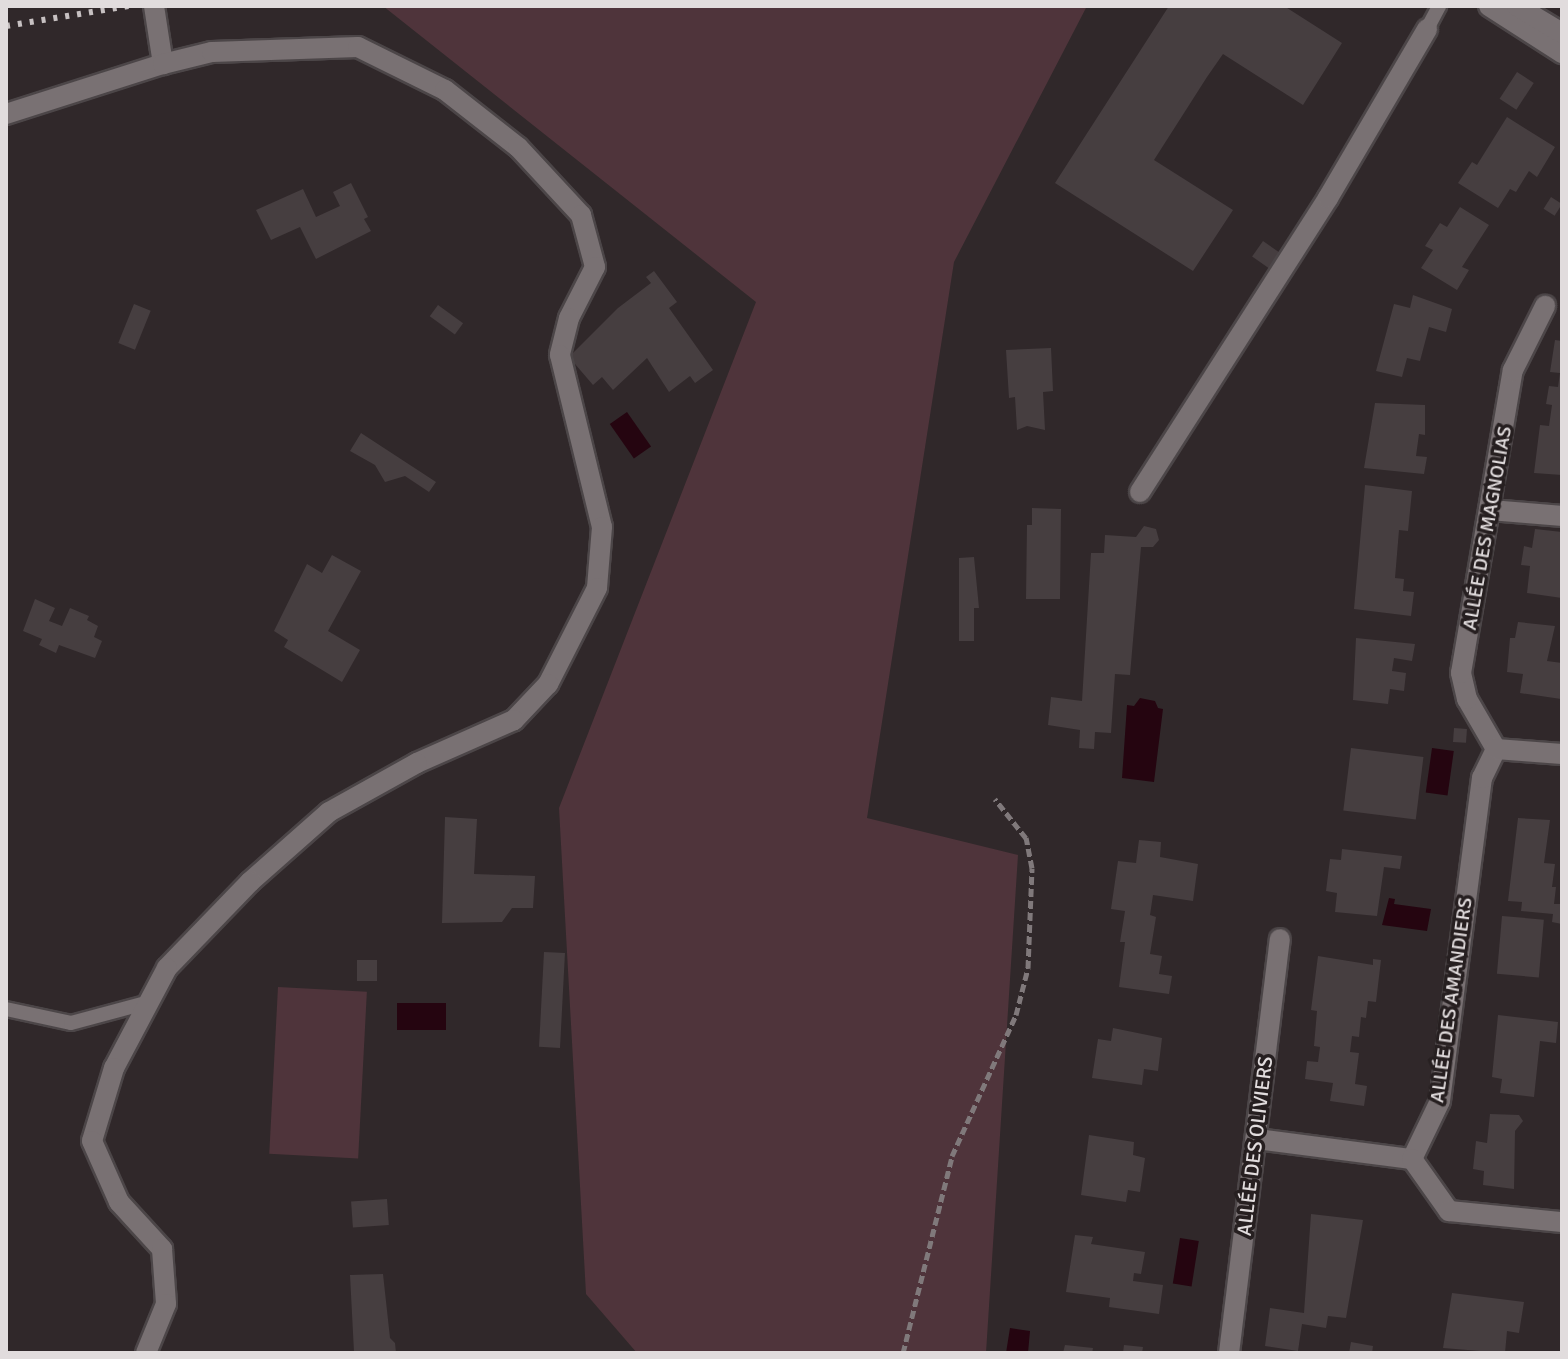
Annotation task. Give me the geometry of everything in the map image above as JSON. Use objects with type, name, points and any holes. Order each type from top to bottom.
[{"type":"street","points":[[154,6],[163,64]]},
{"type":"street","points":[[1489,6],[1562,53]]},
{"type":"street","points":[[1517,6],[1562,33]]},
{"type":"street","points":[[1140,492],[1328,198],[1427,29]]},
{"type":"street","points":[[6,114],[163,64],[212,52],[358,47],[445,90],[518,147],[581,215],[595,267],[569,318],[560,355],[602,527],[597,588],[548,684],[514,720],[417,763],[329,812],[250,882],[167,968],[114,1068],[92,1141],[119,1202],[162,1249],[166,1304],[146,1353]]},
{"type":"street","name":"ALLÉE DES MAGNOLIAS","points":[[1496,749],[1467,699],[1461,673],[1513,370],[1545,306]]},
{"type":"street","points":[[1491,510],[1562,516]]},
{"type":"street","points":[[1496,749],[1562,754]]},
{"type":"street","name":"ALLÉE DES AMANDIERS","points":[[1412,1159],[1440,1101],[1482,778],[1496,749]]},
{"type":"street","name":"ALLÉE DES OLIVIERS","points":[[1229,1353],[1280,939]]},
{"type":"street","points":[[1257,1139],[1412,1159],[1449,1211],[1562,1222]]},
{"type":"lane","points":[[1427,29],[1439,6]]},
{"type":"lane","points":[[6,1009],[71,1023],[149,1002]]},
{"type":"path","points":[[903,1353],[952,1156],[1016,1015],[1028,968],[1032,868],[1026,838],[995,799]]},
{"type":"shaded area","points":[[383,6],[1087,6],[954,262],[867,818],[1018,855],[986,1353],[637,1353],[586,1294],[559,808],[756,302]]},
{"type":"shaded area","points":[[627,412],[651,446],[634,458],[610,424]]},
{"type":"shaded area","points":[[1140,698],[1155,701],[1158,708],[1163,709],[1154,782],[1122,778],[1127,705],[1134,706]]},
{"type":"shaded area","points":[[1432,748],[1454,751],[1448,796],[1426,793]]},
{"type":"shaded area","points":[[1389,898],[1395,899],[1394,904],[1431,909],[1427,931],[1382,925]]},
{"type":"shaded area","points":[[278,987],[367,992],[358,1158],[269,1154]]},
{"type":"shaded area","points":[[397,1003],[446,1003],[446,1030],[397,1030]]},
{"type":"shaded area","points":[[1180,1238],[1199,1241],[1192,1286],[1173,1283]]},
{"type":"shaded area","points":[[1010,1328],[1030,1331],[1028,1353],[1006,1353]]},
{"type":"building","points":[[1169,6],[1284,6],[1342,43],[1303,105],[1223,54],[1207,77],[1154,160],[1233,210],[1193,271],[1055,183]]},
{"type":"building","points":[[1517,72],[1534,83],[1516,110],[1500,99]]},
{"type":"building","points":[[1507,117],[1555,147],[1537,177],[1529,171],[1516,192],[1510,189],[1498,208],[1458,183],[1472,162],[1477,165]]},
{"type":"building","points":[[351,183],[368,217],[364,219],[371,231],[316,259],[300,227],[271,240],[256,210],[303,189],[316,217],[340,206],[333,192]]},
{"type":"building","points":[[1551,197],[1562,204],[1555,216],[1544,209]]},
{"type":"building","points":[[1460,207],[1489,225],[1462,267],[1469,270],[1457,290],[1421,268],[1433,250],[1425,246],[1440,223],[1447,227]]},
{"type":"building","points":[[1263,241],[1280,253],[1269,269],[1252,257]]},
{"type":"building","points":[[654,271],[677,302],[669,308],[713,370],[695,383],[690,376],[669,392],[647,358],[613,390],[602,377],[593,385],[569,357],[618,308],[651,283],[646,277]]},
{"type":"building","points":[[1413,295],[1452,309],[1446,332],[1429,327],[1420,361],[1407,358],[1402,377],[1376,371],[1394,304],[1410,308]]},
{"type":"building","points":[[134,304],[151,311],[135,350],[118,343]]},
{"type":"building","points":[[438,305],[463,323],[455,335],[430,316]]},
{"type":"building","points":[[1555,340],[1562,341],[1562,475],[1534,473],[1540,425],[1549,426],[1552,405],[1546,404],[1549,386],[1558,387],[1560,373],[1550,372]]},
{"type":"building","points":[[1051,348],[1053,391],[1043,392],[1045,430],[1027,426],[1017,430],[1015,397],[1009,398],[1006,350]]},
{"type":"building","points":[[1375,403],[1425,405],[1425,435],[1419,434],[1416,456],[1427,457],[1424,474],[1364,468]]},
{"type":"building","points":[[361,433],[436,482],[429,492],[405,476],[385,482],[375,465],[350,451]]},
{"type":"building","points":[[1365,485],[1412,491],[1408,531],[1399,530],[1395,578],[1404,579],[1403,591],[1414,592],[1411,616],[1354,609]]},
{"type":"building","points":[[1032,508],[1061,509],[1060,599],[1026,599],[1027,525],[1032,525]]},
{"type":"building","points":[[1144,526],[1156,529],[1159,540],[1153,547],[1141,547],[1130,675],[1115,674],[1111,733],[1095,732],[1094,749],[1079,748],[1080,730],[1048,725],[1051,697],[1082,701],[1091,553],[1104,553],[1105,535],[1136,537]]},
{"type":"building","points":[[1535,529],[1562,532],[1562,598],[1527,593],[1530,566],[1521,565],[1524,546],[1532,548]]},
{"type":"building","points":[[332,555],[361,571],[328,631],[360,650],[342,682],[284,647],[288,640],[274,631],[307,564],[322,573]]},
{"type":"building","points":[[974,557],[979,608],[974,608],[974,641],[959,641],[959,558]]},
{"type":"building","points":[[35,599],[55,608],[49,621],[62,626],[70,608],[89,616],[87,620],[98,626],[94,637],[102,641],[95,658],[59,645],[56,653],[39,645],[42,639],[23,631]]},
{"type":"building","points":[[1518,622],[1555,626],[1547,661],[1562,663],[1561,699],[1520,693],[1523,674],[1507,672],[1510,638],[1515,638]]},
{"type":"building","points":[[1356,638],[1415,644],[1412,661],[1394,658],[1392,671],[1406,673],[1404,691],[1390,689],[1388,704],[1353,700]]},
{"type":"building","points":[[1454,728],[1467,729],[1466,743],[1453,742]]},
{"type":"building","points":[[1351,748],[1423,757],[1416,819],[1343,811]]},
{"type":"building","points":[[445,817],[477,819],[474,874],[535,876],[533,908],[512,908],[502,922],[442,923]]},
{"type":"building","points":[[1518,818],[1550,820],[1544,863],[1555,864],[1552,887],[1556,887],[1554,904],[1562,904],[1562,924],[1552,922],[1553,914],[1521,911],[1522,902],[1508,901]]},
{"type":"building","points":[[1139,840],[1161,842],[1160,857],[1198,864],[1193,901],[1153,895],[1150,915],[1156,917],[1150,954],[1162,956],[1159,974],[1172,976],[1169,994],[1119,987],[1125,942],[1120,942],[1125,911],[1111,909],[1118,861],[1136,863]]},
{"type":"building","points":[[1342,849],[1402,856],[1400,869],[1384,867],[1377,916],[1335,912],[1337,893],[1326,891],[1330,859],[1341,860]]},
{"type":"building","points":[[1502,916],[1544,920],[1539,977],[1497,974]]},
{"type":"building","points":[[544,952],[565,953],[560,1048],[539,1047]]},
{"type":"building","points":[[1318,956],[1373,965],[1373,959],[1381,960],[1376,1002],[1368,1001],[1366,1018],[1361,1017],[1359,1037],[1352,1036],[1350,1052],[1359,1053],[1355,1084],[1367,1086],[1364,1106],[1330,1101],[1333,1083],[1305,1079],[1307,1061],[1318,1062],[1320,1047],[1314,1046],[1317,1011],[1311,1010]]},
{"type":"building","points":[[357,960],[377,960],[377,981],[357,981]]},
{"type":"building","points":[[1498,1015],[1558,1022],[1556,1043],[1540,1041],[1534,1097],[1500,1093],[1502,1079],[1492,1077]]},
{"type":"building","points":[[1113,1028],[1162,1038],[1158,1071],[1144,1069],[1142,1085],[1092,1078],[1098,1039],[1111,1041]]},
{"type":"building","points":[[1490,1114],[1519,1115],[1523,1121],[1515,1131],[1514,1189],[1483,1185],[1484,1171],[1473,1169],[1476,1141],[1487,1143]]},
{"type":"building","points":[[1089,1135],[1134,1142],[1133,1155],[1145,1158],[1140,1192],[1128,1190],[1126,1202],[1081,1195]]},
{"type":"building","points":[[387,1199],[389,1225],[353,1227],[351,1202]]},
{"type":"building","points":[[1311,1214],[1363,1220],[1346,1318],[1328,1316],[1326,1328],[1302,1324],[1298,1351],[1265,1346],[1270,1308],[1304,1313]]},
{"type":"building","points":[[1075,1235],[1093,1237],[1091,1244],[1145,1252],[1141,1274],[1134,1273],[1133,1281],[1163,1285],[1159,1314],[1109,1307],[1110,1298],[1066,1292]]},
{"type":"building","points":[[383,1274],[390,1338],[395,1343],[396,1353],[354,1352],[350,1275]]},
{"type":"building","points":[[1452,1293],[1524,1302],[1519,1333],[1507,1331],[1505,1353],[1443,1348]]},
{"type":"building","points":[[1351,1342],[1373,1346],[1372,1353],[1349,1353]]},
{"type":"building","points":[[1065,1345],[1093,1348],[1092,1353],[1063,1353]]},
{"type":"building","points":[[1124,1345],[1143,1347],[1142,1353],[1123,1353]]},
{"type":"railway","points":[[6,26],[128,6]]}]
